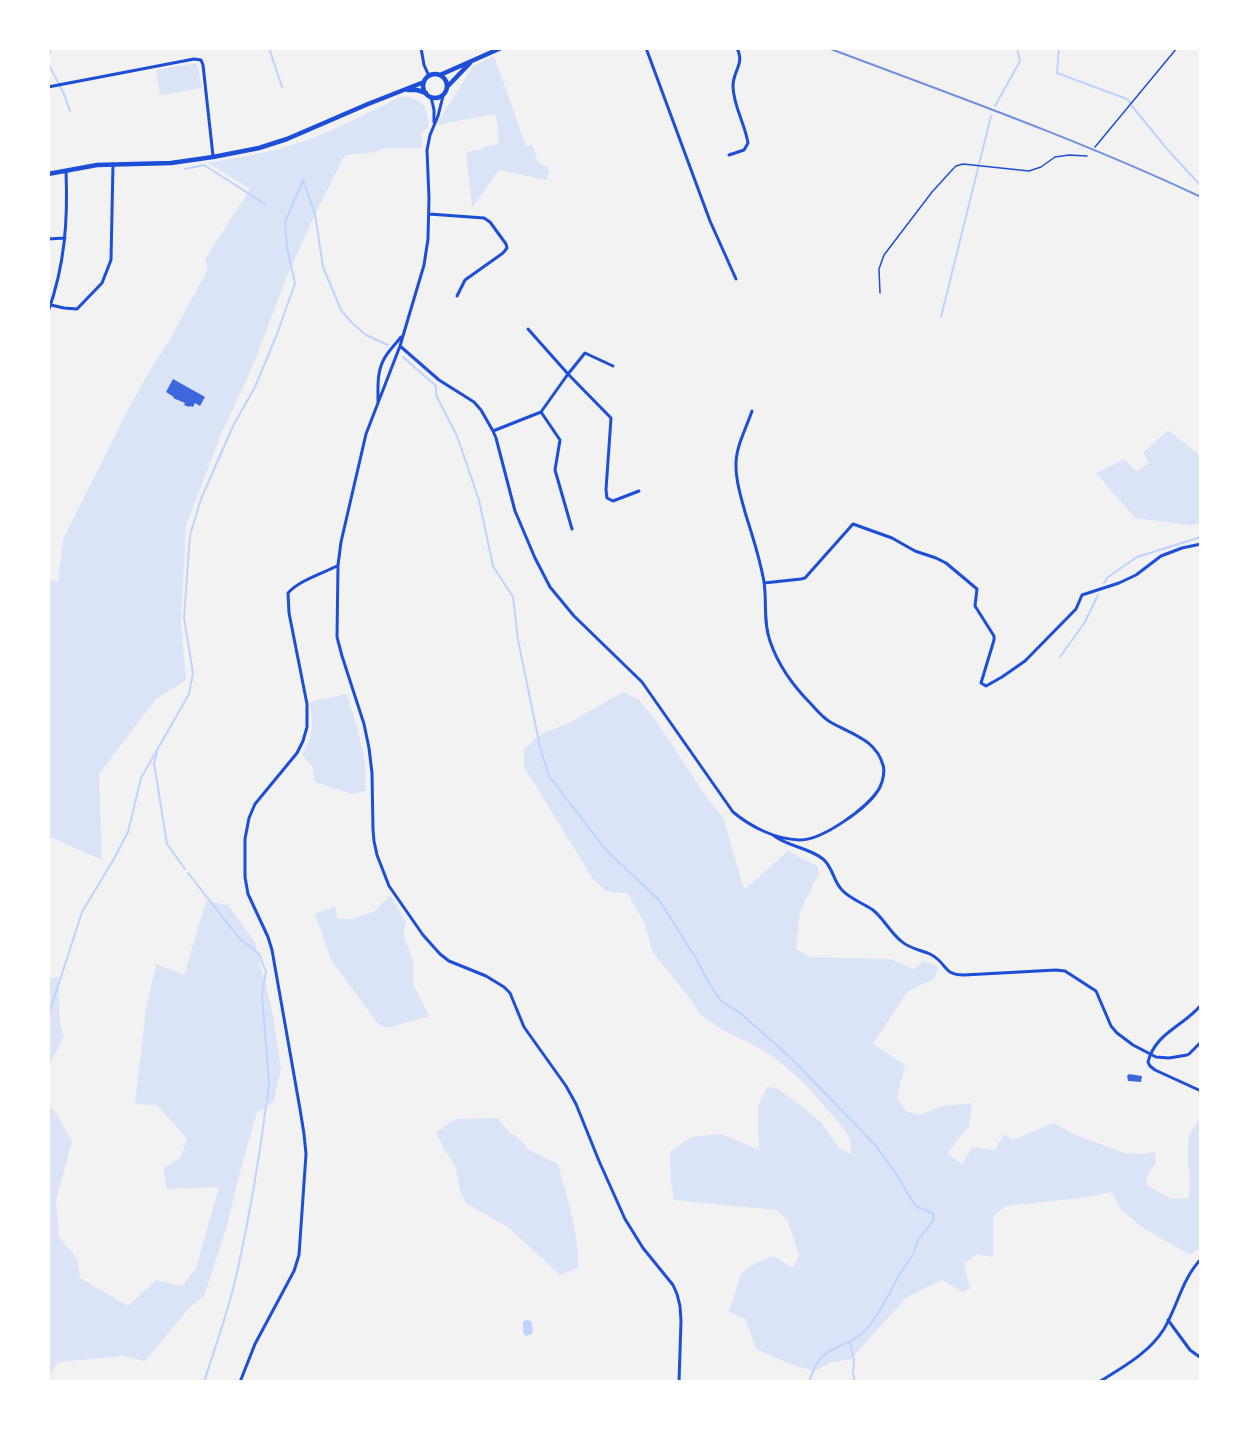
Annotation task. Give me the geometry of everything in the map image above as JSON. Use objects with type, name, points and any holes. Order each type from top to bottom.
[{"type":"main road","points":[[48,174],[87,166],[171,164],[278,143],[424,82],[429,76],[452,71],[501,48]]},
{"type":"main road","points":[[405,90],[417,90],[437,98],[443,96],[447,87],[473,60]]},
{"type":"main road","points":[[440,75],[446,81],[447,87]]},
{"type":"main road","points":[[424,82],[428,95]]},
{"type":"street","points":[[421,48],[429,76]]},
{"type":"street","points":[[645,48],[711,221],[736,279]]},
{"type":"street","points":[[729,155],[744,150],[748,143],[733,85],[740,63],[737,48]]},
{"type":"street","points":[[49,87],[194,59],[201,60],[213,157]]},
{"type":"street","points":[[428,95],[434,110],[434,123]]},
{"type":"street","points":[[443,96],[430,135],[428,150],[429,239],[425,258],[400,346],[366,434],[341,542],[338,565],[338,637],[362,715],[369,748],[373,829],[377,855],[389,886],[430,944],[449,961],[495,981],[510,993],[524,1027],[566,1086],[576,1104],[625,1219],[643,1248],[673,1285],[677,1294],[681,1321],[679,1382]]},
{"type":"street","points":[[51,305],[77,309],[102,283],[111,260],[113,165]]},
{"type":"street","points":[[48,312],[54,295],[65,238],[66,171]]},
{"type":"street","points":[[429,214],[484,218],[490,222],[507,244],[503,253],[463,282],[457,296]]},
{"type":"street","points":[[48,239],[65,238]]},
{"type":"street","points":[[48,295],[54,295]]},
{"type":"street","points":[[528,330],[611,418],[606,490],[608,498],[614,501],[639,491]]},
{"type":"street","points":[[378,403],[382,364],[403,334]]},
{"type":"street","points":[[400,346],[440,380],[474,402],[481,410],[493,431],[515,511],[550,587],[574,616],[642,682],[733,812],[754,826],[772,834],[800,840],[818,836],[851,816],[877,792],[883,781],[884,767],[880,757],[866,740],[824,718],[812,706],[789,678],[769,639],[764,583],[738,487],[736,468],[737,454],[752,411]]},
{"type":"street","points":[[493,431],[541,412],[585,353],[613,366]]},
{"type":"street","points":[[541,412],[560,441],[555,470],[572,529]]},
{"type":"street","points":[[764,583],[805,578],[853,524],[892,538],[915,551],[936,558],[946,563],[977,589],[975,606],[994,636],[981,683],[986,686],[1025,661],[1076,609],[1082,595],[1136,575],[1161,556],[1201,544]]},
{"type":"street","points":[[240,1382],[255,1344],[298,1261],[306,1154],[272,950],[249,898],[245,880],[245,833],[255,804],[297,753],[305,734],[307,704],[289,613],[288,593],[291,589],[338,565]]},
{"type":"street","points":[[772,834],[781,841],[815,854],[824,860],[830,866],[843,892],[876,913],[907,946],[923,951],[941,961],[954,975],[1065,971],[1096,991],[1111,1026],[1117,1033],[1150,1054],[1169,1058],[1188,1054],[1201,1042]]},
{"type":"street","points":[[1201,1005],[1191,1016],[1158,1041],[1148,1062],[1150,1066],[1201,1091]]},
{"type":"street","points":[[1099,1382],[1148,1349],[1162,1332],[1187,1276],[1201,1259]]},
{"type":"street","points":[[1168,1320],[1190,1350],[1201,1358]]},
{"type":"path","points":[[1095,147],[1177,48]]},
{"type":"path","points":[[880,293],[880,262],[884,255],[932,192],[956,166],[982,165],[1029,171],[1041,167],[1055,157],[1088,156]]},
{"type":"shaded area","points":[[494,56],[526,146],[533,146],[538,163],[548,167],[549,173],[546,180],[499,170],[472,208],[466,152],[499,144],[495,114],[436,125],[473,66]]},
{"type":"shaded area","points":[[197,63],[202,88],[160,95],[156,70]]},
{"type":"shaded area","points":[[403,96],[415,99],[426,109],[428,128],[421,133],[422,148],[387,148],[370,153],[345,155],[309,227],[283,286],[255,361],[222,432],[186,525],[181,621],[186,680],[156,699],[99,774],[102,860],[48,836],[48,579],[58,582],[63,539],[131,404],[208,269],[205,259],[250,189],[208,163],[266,152],[300,142],[330,131]]},
{"type":"shaded area","points":[[1168,430],[1201,456],[1201,523],[1191,525],[1135,518],[1096,473],[1124,459],[1137,472],[1149,462],[1143,453]]},
{"type":"shaded area","points":[[623,692],[638,699],[655,719],[709,801],[723,817],[744,890],[788,851],[817,866],[819,873],[800,911],[796,949],[809,957],[890,959],[914,969],[923,961],[939,967],[934,979],[908,991],[873,1044],[905,1065],[897,1098],[907,1112],[920,1115],[943,1106],[972,1103],[969,1127],[948,1153],[962,1164],[972,1147],[995,1150],[1004,1134],[1013,1140],[1053,1123],[1074,1134],[1124,1153],[1155,1152],[1156,1162],[1147,1177],[1146,1185],[1172,1199],[1188,1198],[1190,1183],[1188,1142],[1191,1132],[1201,1117],[1201,1247],[1190,1255],[1142,1227],[1122,1210],[1111,1192],[1081,1198],[1005,1206],[993,1217],[993,1257],[976,1254],[964,1264],[970,1288],[963,1292],[942,1280],[906,1298],[851,1359],[830,1363],[814,1371],[792,1365],[756,1349],[745,1319],[729,1312],[741,1274],[755,1263],[773,1256],[793,1268],[799,1255],[788,1221],[776,1210],[674,1200],[670,1152],[691,1137],[722,1134],[759,1150],[758,1106],[767,1087],[777,1088],[796,1102],[821,1122],[839,1148],[851,1154],[850,1138],[807,1086],[775,1058],[724,1031],[701,1015],[653,953],[644,922],[627,893],[606,891],[593,879],[524,767],[524,749],[541,734],[569,723]]},
{"type":"shaded area","points":[[347,694],[365,761],[366,791],[352,794],[315,782],[312,766],[302,755],[311,736],[312,716],[309,702]]},
{"type":"shaded area","points":[[390,895],[406,922],[403,934],[413,961],[413,983],[429,1016],[387,1028],[378,1024],[332,961],[315,914],[335,906],[337,919],[352,919],[375,911]]},
{"type":"shaded area","points":[[206,901],[228,905],[255,942],[272,1011],[281,1069],[273,1103],[257,1112],[226,1229],[204,1296],[189,1308],[145,1361],[123,1356],[58,1362],[48,1378],[48,1287],[50,1284],[48,1279],[48,1105],[72,1141],[56,1201],[59,1237],[78,1260],[80,1278],[128,1306],[156,1280],[182,1286],[196,1268],[219,1187],[167,1189],[163,1169],[181,1157],[187,1139],[157,1105],[135,1104],[146,1009],[156,964],[184,975]]},
{"type":"shaded area","points":[[58,977],[60,1024],[64,1036],[48,1068],[48,979]]},
{"type":"shaded area","points":[[497,1118],[528,1149],[558,1164],[574,1229],[578,1268],[560,1275],[508,1227],[467,1204],[460,1191],[456,1168],[436,1132],[456,1119]]},
{"type":"water","points":[[531,1321],[533,1330],[532,1334],[526,1336],[523,1333],[523,1322]]},
{"type":"building","points":[[173,379],[205,397],[200,406],[195,403],[193,407],[184,405],[185,403],[166,392]]},
{"type":"building","points":[[1129,1074],[1142,1076],[1141,1082],[1128,1081]]},
{"type":"waterway","points":[[48,60],[51,48]]},
{"type":"waterway","points":[[269,48],[282,87]]},
{"type":"waterway","points":[[995,106],[1020,61],[1017,48]]},
{"type":"waterway","points":[[1059,48],[1057,73],[1127,99],[1130,103]]},
{"type":"waterway","points":[[48,63],[70,111]]},
{"type":"waterway","points":[[1132,106],[1201,186]]},
{"type":"waterway","points":[[941,317],[991,116]]},
{"type":"waterway","points":[[185,169],[204,165],[265,204]]},
{"type":"waterway","points":[[303,180],[315,214],[323,267],[341,310],[366,335],[388,345]]},
{"type":"waterway","points":[[48,1017],[82,912],[128,832],[141,778],[189,694],[193,673],[184,618],[190,535],[201,499],[233,426],[255,387],[295,283],[287,248],[285,222],[303,180]]},
{"type":"waterway","points":[[403,357],[436,386],[436,395],[457,436],[479,500],[493,566],[513,597],[518,640],[540,747],[549,776],[606,850],[659,900],[721,1001],[740,1013],[791,1058],[876,1146],[916,1206],[934,1214],[933,1221],[918,1240],[913,1255],[879,1312],[866,1330],[850,1342],[855,1382]]},
{"type":"waterway","points":[[1104,583],[1108,577],[1137,557],[1201,537]]},
{"type":"waterway","points":[[1060,657],[1085,622],[1098,595]]},
{"type":"waterway","points":[[157,753],[154,763],[167,844],[185,869]]},
{"type":"waterway","points":[[188,873],[239,938],[259,954],[266,972],[262,994],[269,1083],[267,1102]]},
{"type":"waterway","points":[[204,1382],[235,1283],[254,1187],[266,1106]]},
{"type":"waterway","points":[[809,1382],[819,1360],[833,1349],[849,1342]]},
{"type":"railway","points":[[828,48],[1063,137],[1201,197]]}]
